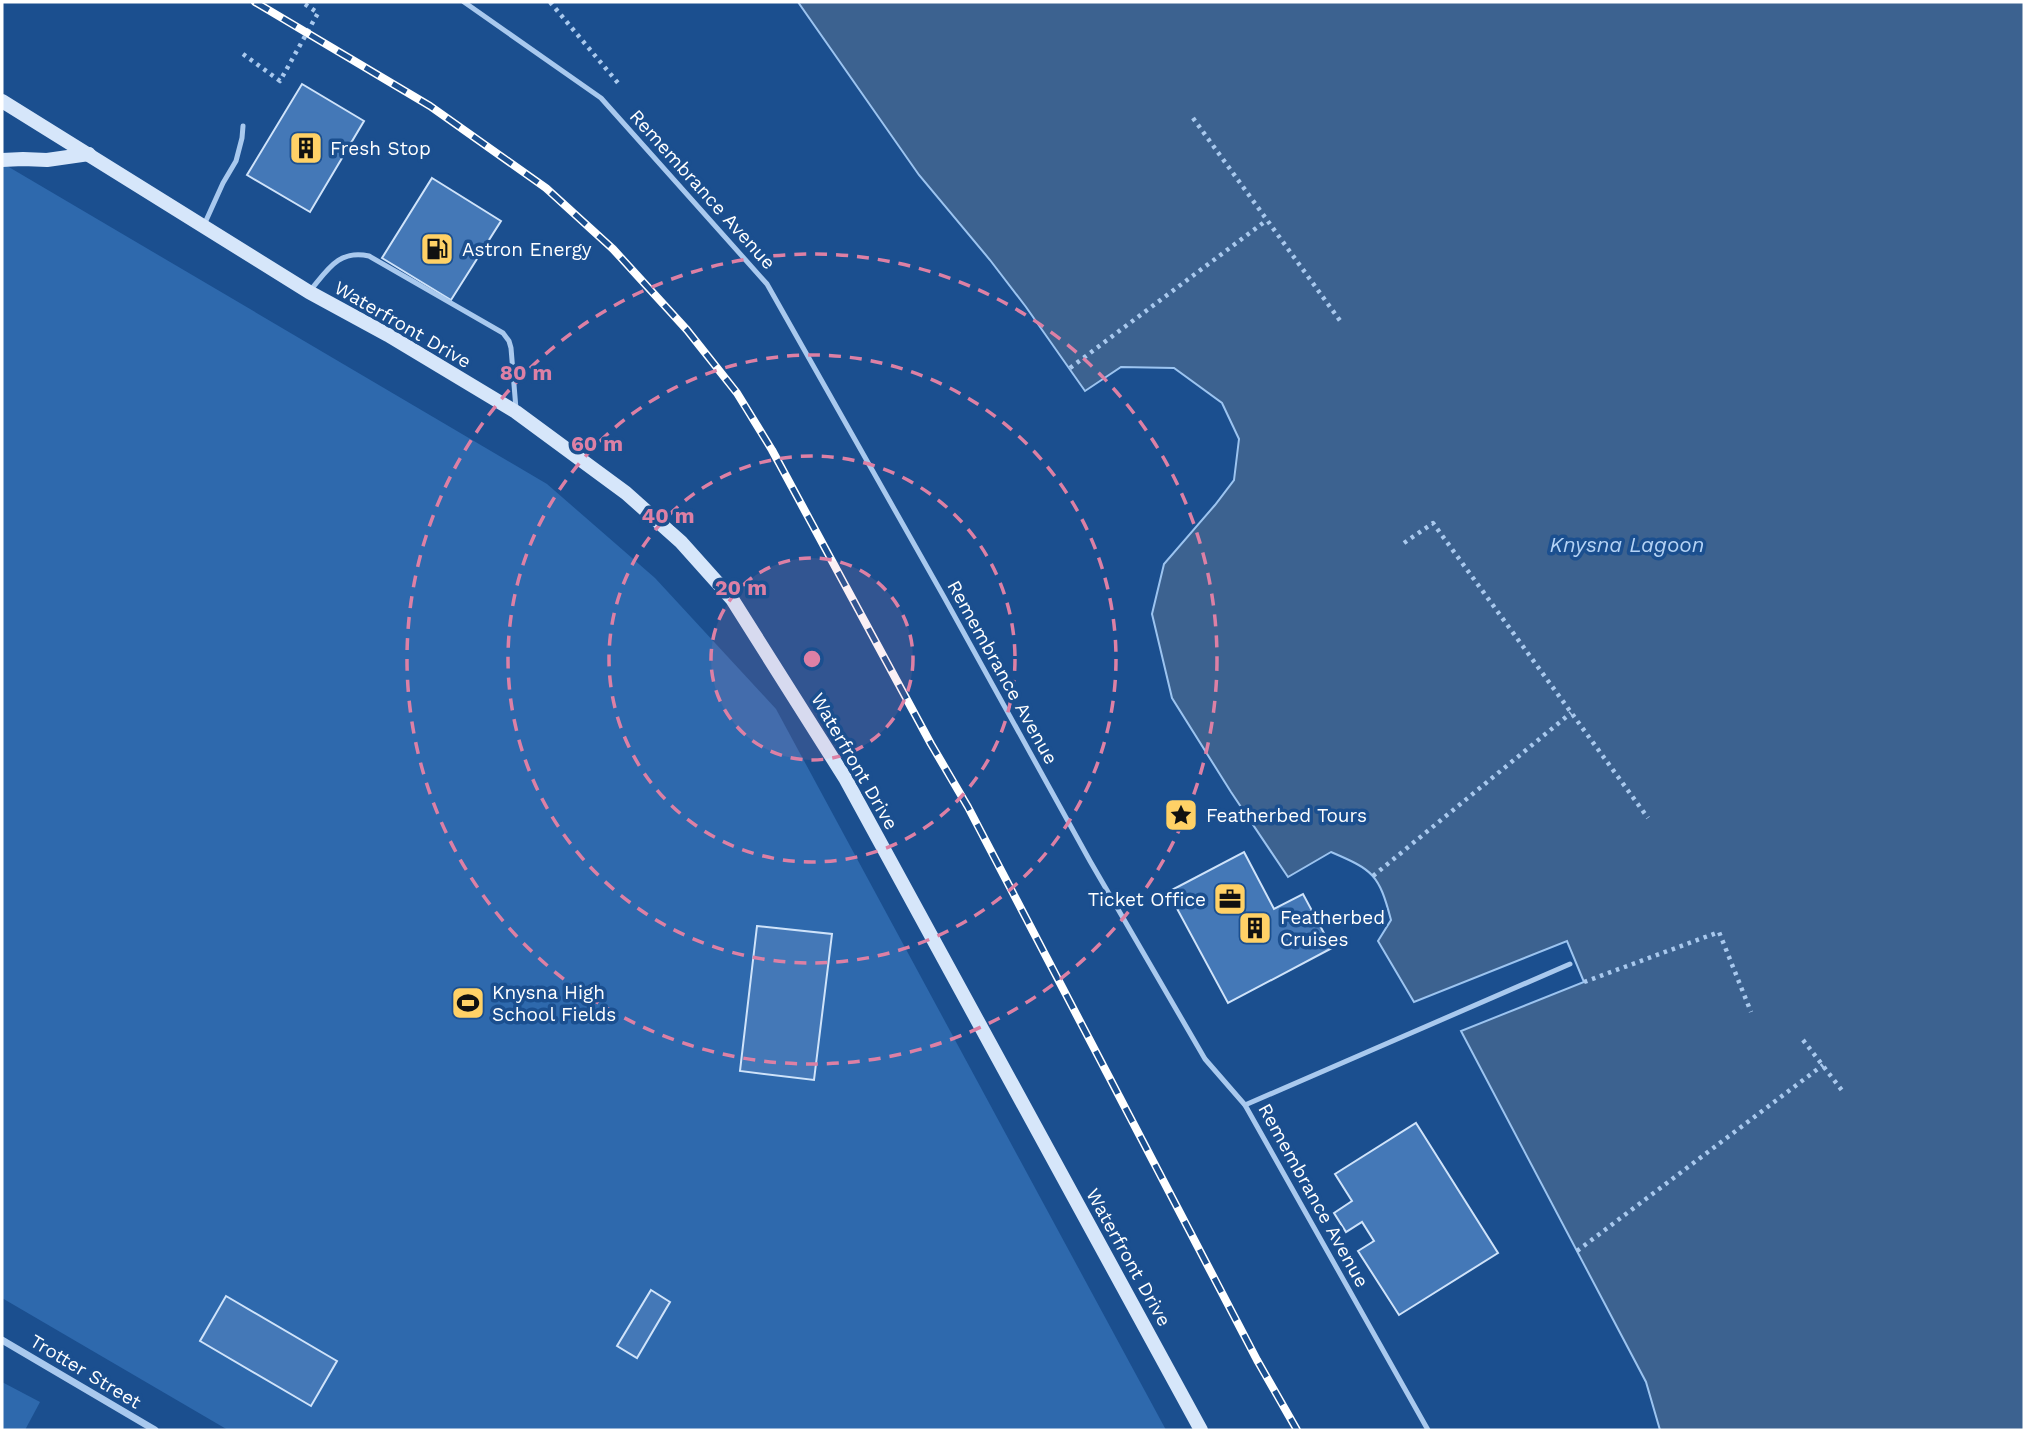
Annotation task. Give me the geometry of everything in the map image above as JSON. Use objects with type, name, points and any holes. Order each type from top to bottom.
[{"type":"street","name":"Waterfront Drive","points":[[2,102],[309,292],[388,335],[516,412],[626,493],[681,542],[732,599],[845,778],[1201,1430]]},
{"type":"street","points":[[2,160],[47,160],[89,154]]},
{"type":"street","name":"Trotter Street","points":[[2,1339],[155,1430]]},
{"type":"lane","name":"Remembrance Avenue","points":[[464,2],[601,98],[766,284],[1090,861],[1205,1059],[1245,1105],[1428,1430]]},
{"type":"lane","points":[[203,228],[236,161],[243,126]]},
{"type":"lane","points":[[309,292],[338,259],[359,253],[369,256],[503,333],[509,341],[516,412]]},
{"type":"lane","points":[[1245,1105],[1570,964]]},
{"type":"path","points":[[243,54],[280,81],[318,13],[302,2]]},
{"type":"path","points":[[550,2],[618,83]]},
{"type":"path","points":[[1193,118],[1341,322]]},
{"type":"path","points":[[1070,368],[1267,220]]},
{"type":"path","points":[[1404,543],[1433,523],[1648,818]]},
{"type":"path","points":[[1373,876],[1571,713]]},
{"type":"path","points":[[1584,982],[1718,932],[1751,1012]]},
{"type":"path","points":[[1803,1040],[1844,1093]]},
{"type":"path","points":[[1577,1251],[1823,1065]]},
{"type":"shaded area","name":"Knysna High School Fields","points":[[2,163],[547,484],[655,578],[776,709],[1166,1430],[228,1430],[2,1298]]},
{"type":"shaded area","points":[[2,1382],[40,1402],[25,1430],[2,1430]]},
{"type":"water","name":"Knysna Lagoon","points":[[798,2],[2024,2],[2024,1430],[1660,1430],[1646,1382],[1461,1031],[1584,982],[1567,941],[1414,1002],[1378,941],[1391,920],[1378,883],[1365,869],[1331,852],[1288,877],[1172,698],[1152,614],[1164,564],[1234,480],[1239,439],[1222,403],[1174,368],[1121,367],[1085,391],[990,260],[919,175]]},
{"type":"building","name":"Fresh Stop","points":[[302,84],[364,121],[310,212],[247,175]]},
{"type":"building","points":[[432,178],[501,221],[451,300],[382,258]]},
{"type":"building","name":"Featherbed Cruises","points":[[1244,852],[1274,909],[1303,894],[1332,948],[1228,1003],[1168,892]]},
{"type":"building","points":[[757,926],[832,934],[814,1080],[740,1071]]},
{"type":"building","points":[[1416,1123],[1498,1253],[1399,1315],[1358,1251],[1374,1241],[1362,1222],[1346,1232],[1334,1213],[1352,1201],[1335,1174]]},
{"type":"building","points":[[651,1290],[670,1302],[637,1358],[617,1346]]},
{"type":"building","points":[[226,1296],[337,1361],[311,1406],[200,1341]]},
{"type":"railway","points":[[255,2],[430,106],[546,188],[613,249],[687,330],[737,393],[772,450],[931,744],[968,807],[1257,1360],[1297,1430]]},
{"type":"place","name":"Fresh Stop","points":[[306,148]]},
{"type":"place","name":"Astron Energy","points":[[437,249]]},
{"type":"place","name":"Featherbed Tours","points":[[1181,815]]},
{"type":"place","name":"Ticket Office","points":[[1230,899]]},
{"type":"place","name":"Featherbed Cruises","points":[[1255,928]]},
{"type":"place","name":"Knysna High School Fields","points":[[468,1003]]}]
